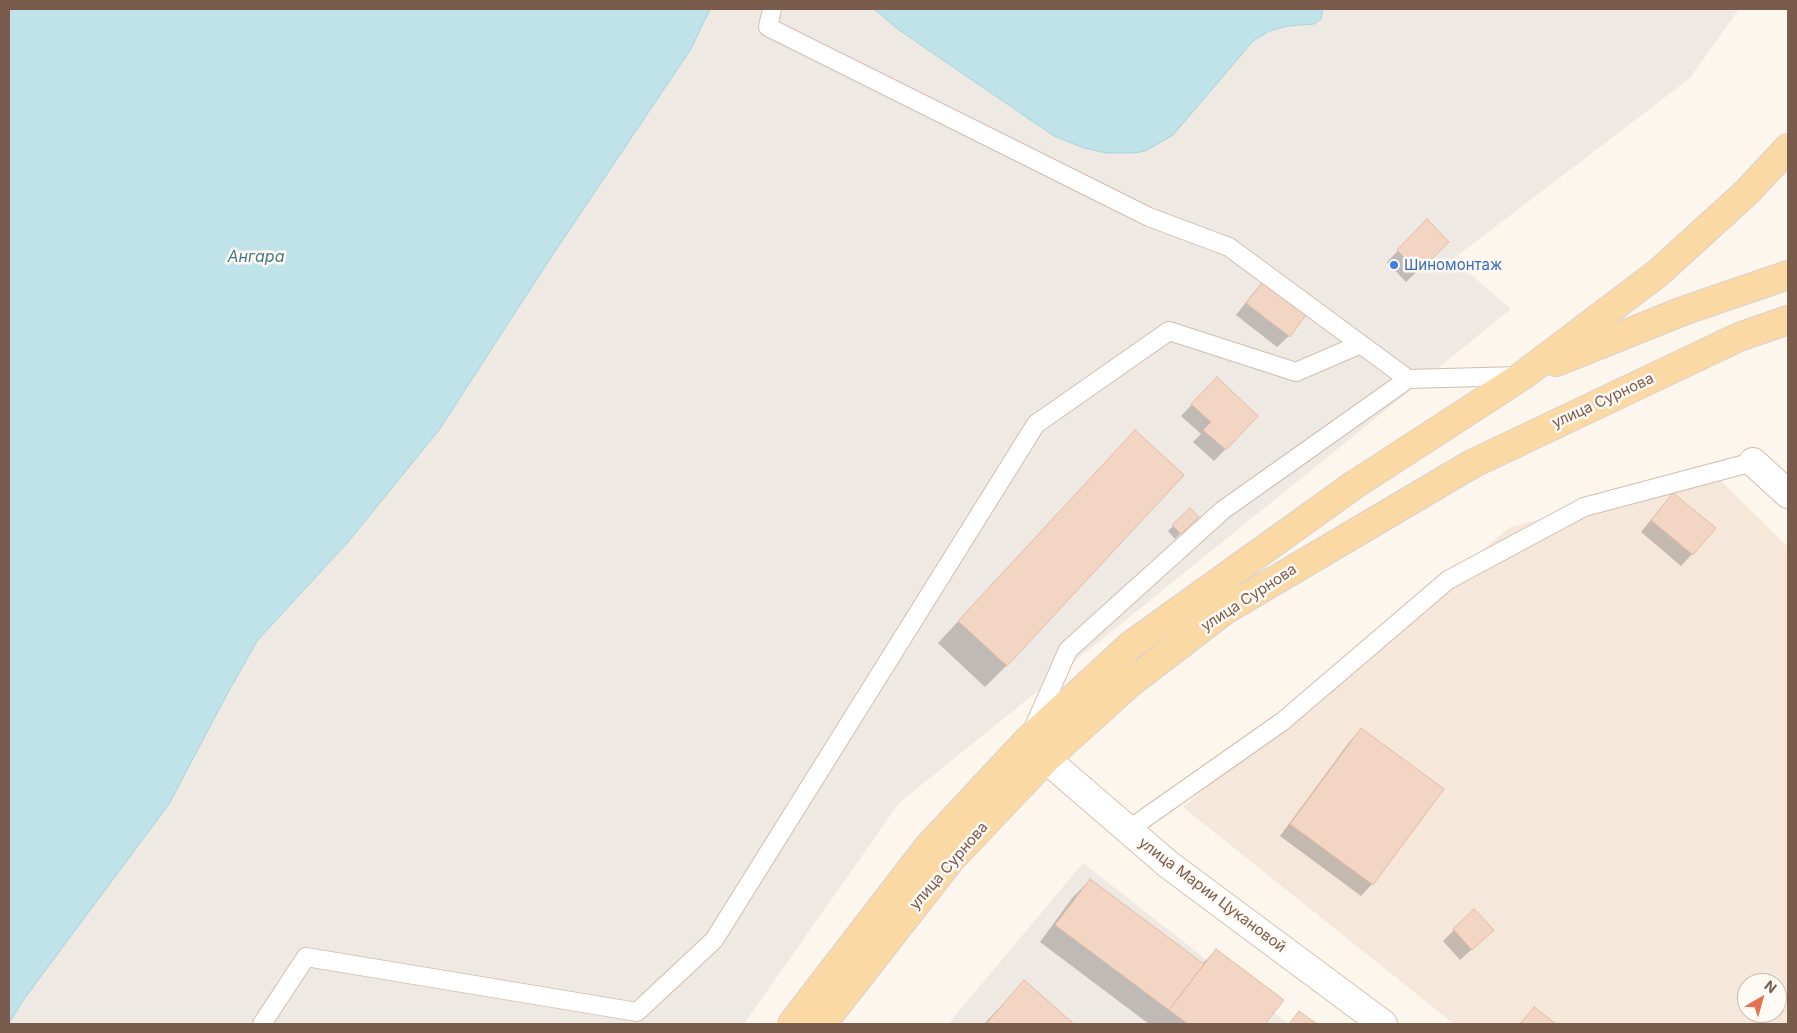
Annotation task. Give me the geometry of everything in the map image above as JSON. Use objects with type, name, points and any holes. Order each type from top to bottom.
[{"type":"main road","points":[[1522,376],[1658,272],[1747,192],[1788,148]]},
{"type":"main road","points":[[1522,376],[1683,311],[1788,274]]},
{"type":"main road","name":"улица Сурнова","points":[[822,1024],[951,859],[1046,759],[1130,683],[1225,610],[1464,468],[1739,336],[1788,320]]},
{"type":"main road","name":"улица Сурнова","points":[[792,1024],[929,846],[1028,740],[1131,645],[1354,485],[1522,376]]},
{"type":"street","points":[[1753,462],[1788,494]]},
{"type":"street","name":"улица Марии Цукановой","points":[[1046,759],[1170,865],[1383,1024]]},
{"type":"lane","points":[[772,9],[768,27],[1149,217],[1229,247],[1408,379]]},
{"type":"lane","points":[[262,1024],[306,957],[638,1012],[714,940],[1036,424],[1169,331],[1296,372],[1361,344]]},
{"type":"lane","points":[[1028,740],[1068,650],[1223,510],[1408,379],[1522,376]]},
{"type":"lane","points":[[1128,830],[1284,721],[1448,580],[1584,508],[1753,462]]},
{"type":"shaded area","points":[[710,9],[874,9],[899,30],[1054,136],[1106,153],[1134,153],[1145,151],[1253,41],[1269,31],[1288,26],[1310,25],[1321,19],[1323,9],[1739,9],[1689,79],[1453,259],[1511,309],[899,803],[744,1024],[9,1024],[226,696],[257,641],[348,542],[439,430],[553,254],[691,49]]},
{"type":"shaded area","points":[[1714,474],[1788,547],[1788,1024],[1454,1024],[1183,807],[1510,527]]},
{"type":"shaded area","points":[[1083,863],[1289,1024],[948,1024]]},
{"type":"water","name":"Ангара","points":[[9,9],[710,9],[691,49],[553,254],[439,430],[348,542],[257,641],[169,804],[24,999],[9,1023]]},
{"type":"water","points":[[874,9],[1323,9],[1321,19],[1314,24],[1288,26],[1269,31],[1253,41],[1173,135],[1145,151],[1106,153],[1084,148],[1054,136],[899,30]]},
{"type":"building","points":[[1427,219],[1449,242],[1419,272],[1397,250]]},
{"type":"building","points":[[1265,279],[1308,312],[1290,337],[1246,303]]},
{"type":"building","points":[[1217,377],[1258,416],[1226,450],[1203,430],[1211,422],[1191,404]]},
{"type":"building","points":[[1135,430],[1184,475],[1007,666],[958,621]]},
{"type":"building","points":[[1673,493],[1716,528],[1693,555],[1651,520]]},
{"type":"building","points":[[1190,508],[1199,517],[1181,534],[1172,525]]},
{"type":"building","points":[[1361,728],[1444,789],[1373,885],[1290,824]]},
{"type":"building","points":[[1090,879],[1204,964],[1169,1010],[1055,925]]},
{"type":"building","points":[[1474,909],[1494,930],[1472,950],[1453,929]]},
{"type":"building","points":[[1216,949],[1284,1000],[1265,1024],[1188,1024],[1169,1010]]},
{"type":"building","points":[[1024,980],[1074,1024],[986,1024]]},
{"type":"building","points":[[1534,1007],[1556,1024],[1520,1024]]},
{"type":"building","points":[[1299,1011],[1317,1024],[1289,1024]]},
{"type":"place","name":"Шиномонтаж","points":[[1394,265]]}]
